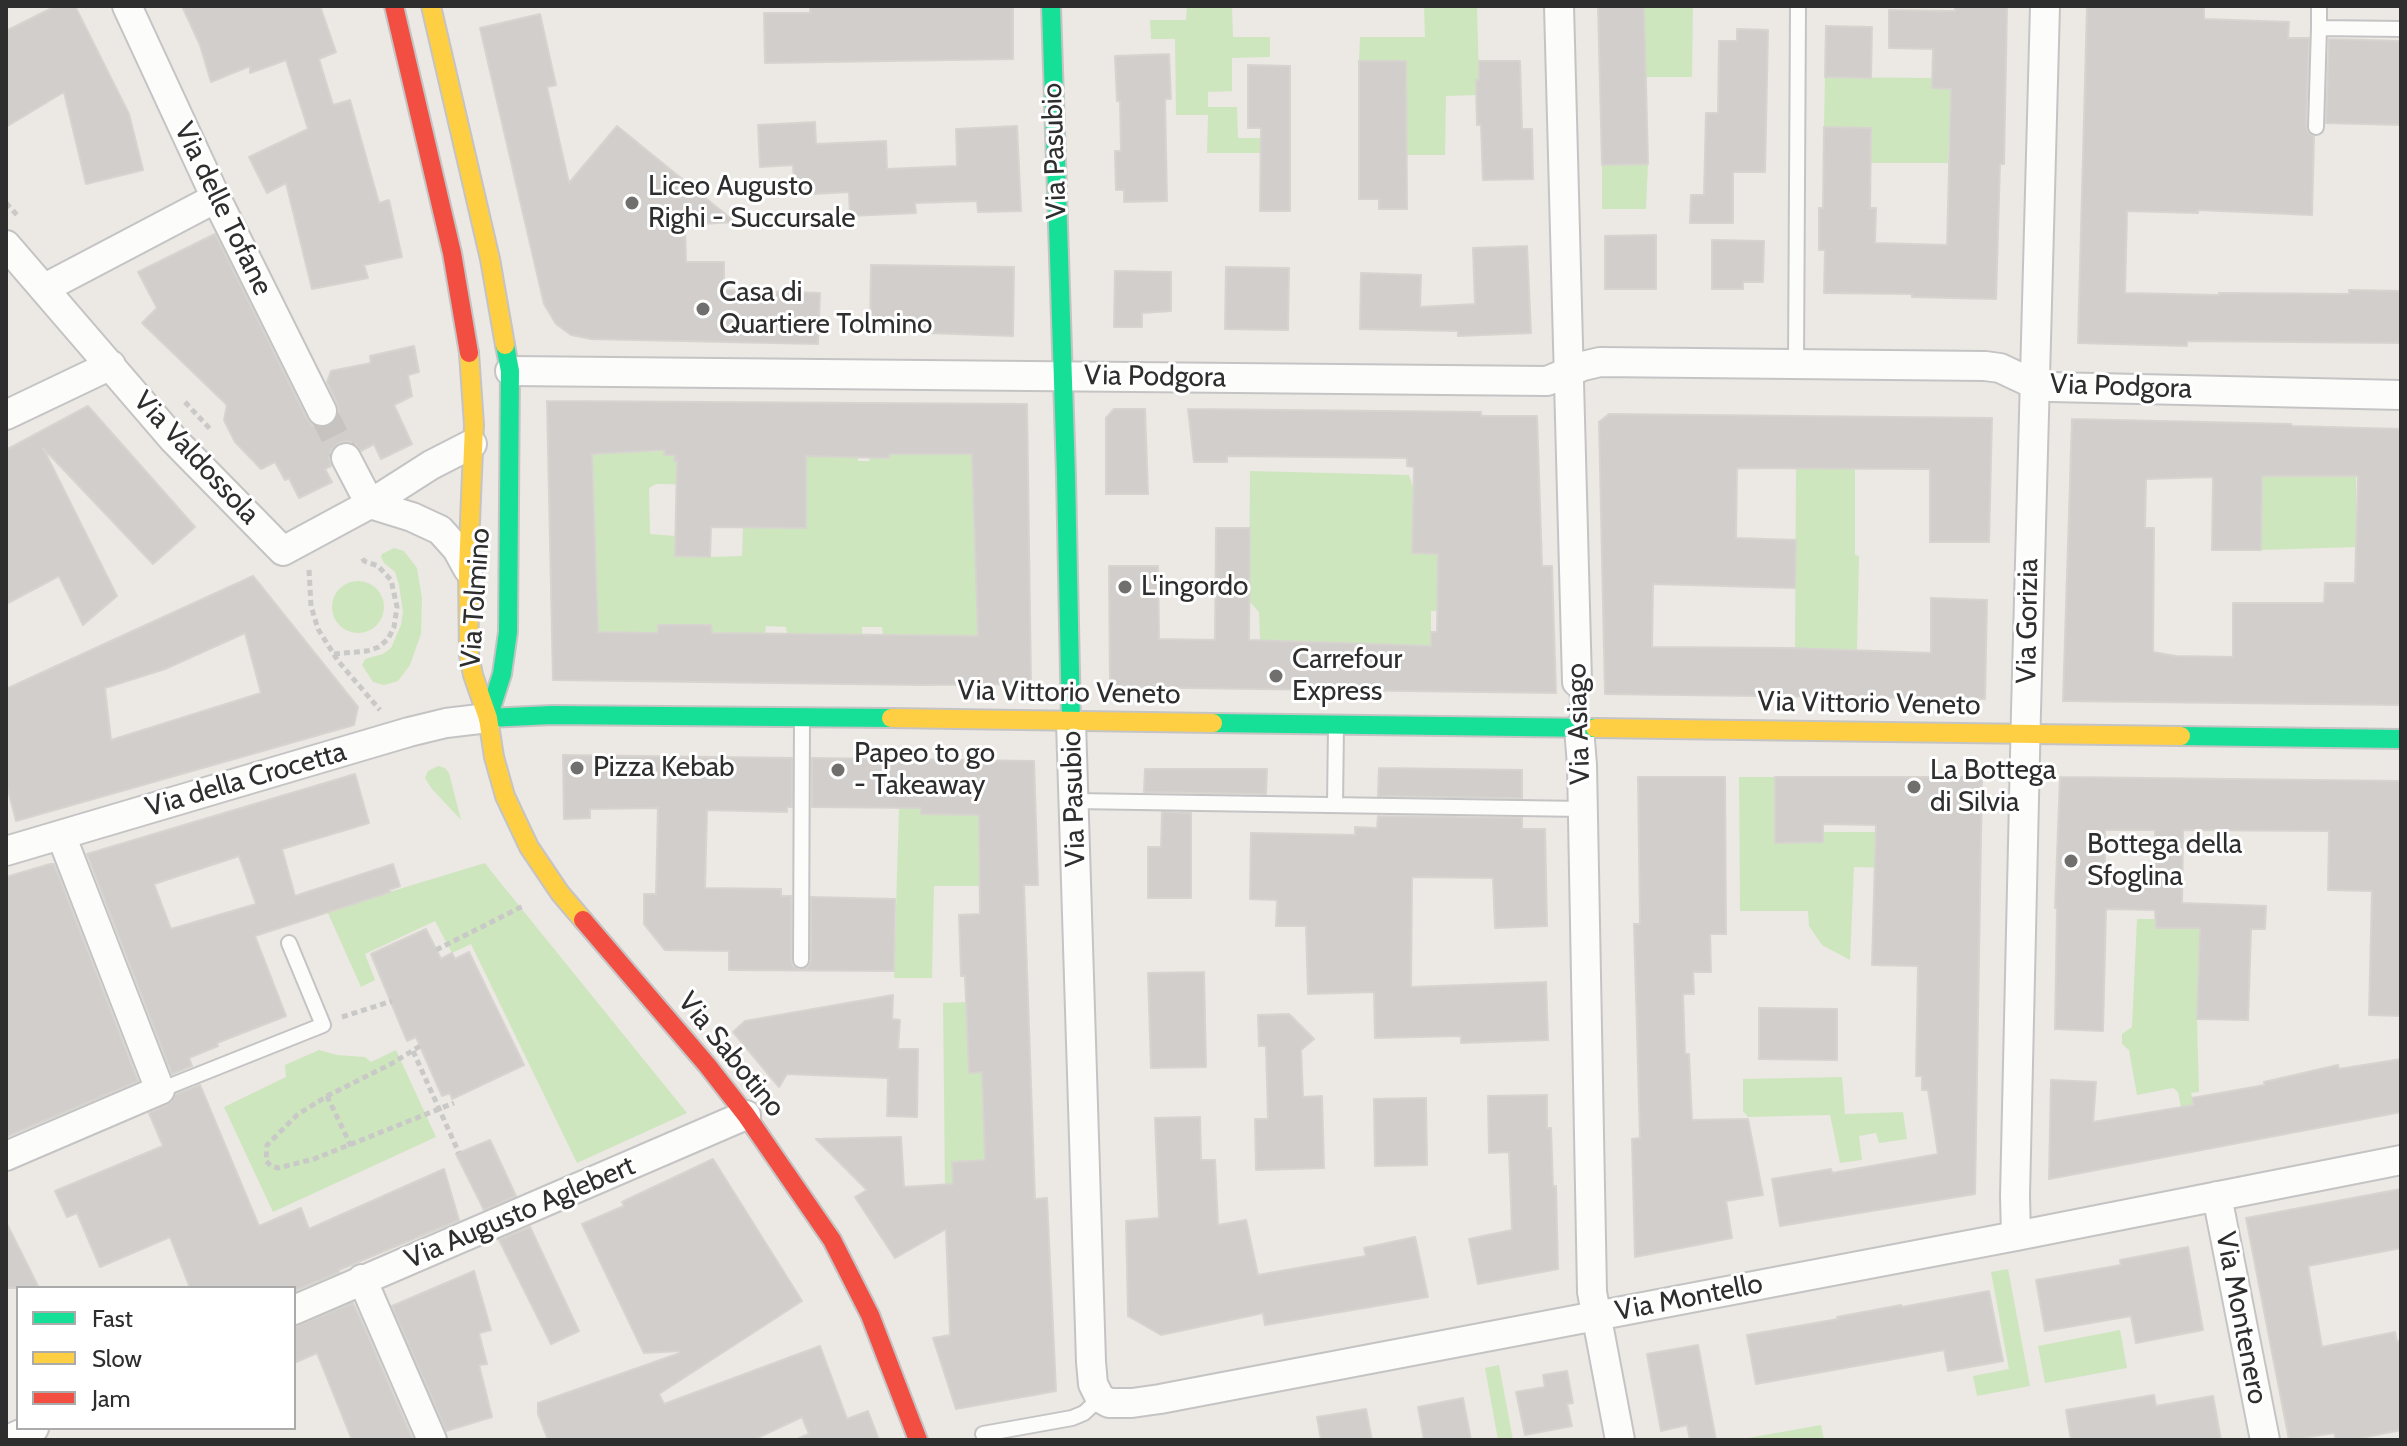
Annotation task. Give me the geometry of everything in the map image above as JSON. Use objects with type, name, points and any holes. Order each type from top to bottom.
[{"type":"street","name":"Via delle Tofane","points":[[127,6],[216,198],[322,411]]},
{"type":"street","name":"Via Tolmino","points":[[394,6],[464,310],[473,399],[469,655],[488,718]]},
{"type":"street","name":"Via Tolmino","points":[[431,6],[493,271],[510,371],[508,632],[502,674],[488,718]]},
{"type":"street","name":"Via Pasubio","points":[[1051,6],[1091,1362],[1093,1384],[1100,1398]]},
{"type":"street","name":"Via Asiago","points":[[1559,6],[1577,682]]},
{"type":"street","name":"Via Gorizia","points":[[2016,1236],[2025,734],[2045,6]]},
{"type":"street","points":[[45,288],[216,198]]},
{"type":"street","name":"Via Valdossola","points":[[6,245],[174,440],[283,551],[472,444]]},
{"type":"street","name":"Via Podgora","points":[[510,371],[1547,381],[1600,362],[1985,366],[2000,368],[2034,384],[2069,388],[2401,395]]},
{"type":"street","points":[[6,415],[111,365]]},
{"type":"street","points":[[346,458],[370,504],[420,520],[440,530],[457,549],[468,570]]},
{"type":"street","name":"Via Vittorio Veneto","points":[[488,718],[544,715],[802,717],[2401,739]]},
{"type":"street","name":"Via della Crocetta","points":[[6,851],[409,732],[446,723],[488,718]]},
{"type":"street","name":"Via Sabotino","points":[[488,718],[494,757],[520,832],[544,872],[707,1065],[802,1196],[846,1264],[870,1315],[918,1440]]},
{"type":"street","name":"Via Asiago","points":[[1579,728],[1592,1284],[1620,1440]]},
{"type":"street","points":[[6,1156],[160,1090],[61,835]]},
{"type":"street","name":"Via Augusto Aglebert","points":[[296,1309],[746,1115]]},
{"type":"street","name":"Via Montello","points":[[1100,1398],[1109,1403],[1160,1399],[2401,1160]]},
{"type":"street","name":"Via Montenero","points":[[2217,1196],[2265,1440]]},
{"type":"street","points":[[362,1279],[432,1440]]},
{"type":"street","points":[[7,1440],[30,1430]]},
{"type":"lane","points":[[1796,364],[1798,6]]},
{"type":"lane","points":[[2316,127],[2319,6]]},
{"type":"lane","points":[[2319,28],[2401,29]]},
{"type":"lane","name":"Via Asiago","points":[[1577,682],[1579,728]]},
{"type":"lane","points":[[801,960],[802,717]]},
{"type":"lane","points":[[1335,805],[1336,725]]},
{"type":"lane","points":[[1075,801],[1582,809]]},
{"type":"lane","points":[[160,1090],[323,1025],[289,943]]},
{"type":"lane","points":[[983,1434],[1072,1418],[1084,1413],[1100,1398]]},
{"type":"path","points":[[334,654],[379,647],[394,627],[397,607],[391,580],[378,566],[364,561],[362,557]]},
{"type":"path","points":[[309,571],[311,606],[318,629],[334,654],[384,715]]},
{"type":"path","points":[[436,950],[526,904]]},
{"type":"path","points":[[323,1025],[392,1001]]},
{"type":"path","points":[[420,1046],[297,1115],[267,1145],[266,1161],[278,1168],[314,1159],[454,1103]]},
{"type":"path","points":[[413,1051],[459,1153]]},
{"type":"path","points":[[327,1096],[351,1146]]},
{"type":"green space","points":[[1187,6],[1232,6],[1233,37],[1270,37],[1270,57],[1232,58],[1232,91],[1208,92],[1208,107],[1237,107],[1238,138],[1265,138],[1266,153],[1207,153],[1208,115],[1176,115],[1175,39],[1151,39],[1150,20],[1186,20]]},
{"type":"green space","points":[[1424,6],[1486,6],[1477,7],[1477,95],[1446,96],[1445,155],[1407,155],[1406,61],[1359,61],[1360,37],[1425,37]]},
{"type":"green space","points":[[1644,6],[1693,6],[1692,77],[1646,77]]},
{"type":"green space","points":[[1825,77],[1932,78],[1932,88],[1960,89],[1949,135],[1948,163],[1871,163],[1871,128],[1824,127]]},
{"type":"green space","points":[[1648,164],[1646,209],[1602,209],[1602,165]]},
{"type":"green space","points":[[592,445],[619,453],[665,451],[665,455],[675,455],[674,460],[691,461],[724,485],[656,484],[649,488],[650,534],[675,536],[675,556],[710,557],[742,556],[743,527],[805,528],[806,456],[858,457],[858,461],[869,461],[870,458],[889,458],[889,454],[973,454],[978,636],[883,635],[882,627],[862,627],[862,635],[787,634],[786,627],[766,626],[765,634],[712,633],[711,626],[658,626],[658,633],[611,632],[611,653],[599,653]]},
{"type":"green space","points":[[1796,468],[1855,469],[1855,555],[1859,556],[1857,650],[1795,648]]},
{"type":"green space","points":[[1250,471],[1409,475],[1413,487],[1412,553],[1438,554],[1437,611],[1431,611],[1431,646],[1260,640],[1259,612],[1249,601]]},
{"type":"green space","points":[[2356,472],[2356,547],[2261,550],[2262,473],[2345,476]]},
{"type":"green space","points":[[394,548],[404,551],[417,568],[422,598],[421,634],[410,665],[398,681],[384,685],[373,682],[362,665],[365,659],[383,654],[391,648],[401,625],[403,612],[399,585],[395,572],[381,557]]},
{"type":"green space","points":[[358,581],[376,589],[384,607],[376,625],[358,633],[340,625],[332,607],[340,589]]},
{"type":"green space","points":[[438,766],[449,773],[461,820],[425,778],[428,771]]},
{"type":"green space","points":[[1739,777],[1775,777],[1775,843],[1811,842],[1811,832],[1933,832],[1899,868],[1854,867],[1850,960],[1822,945],[1809,926],[1808,911],[1740,911]]},
{"type":"green space","points":[[899,808],[921,808],[922,814],[979,815],[980,886],[934,886],[932,978],[894,978]]},
{"type":"green space","points":[[485,863],[687,1113],[577,1163],[471,944],[452,953],[435,921],[365,954],[375,980],[361,987],[327,911]]},
{"type":"green space","points":[[2201,904],[2197,1019],[2199,1092],[2191,1093],[2194,1104],[2181,1107],[2178,1092],[2173,1088],[2137,1095],[2129,1050],[2122,1044],[2122,1034],[2132,1027],[2137,919],[2155,919],[2156,928],[2181,928]]},
{"type":"green space","points":[[966,1002],[969,1073],[1004,1072],[985,1160],[952,1162],[953,1184],[945,1185],[943,1003]]},
{"type":"green space","points":[[319,1050],[365,1057],[371,1062],[396,1050],[436,1137],[273,1212],[224,1107],[286,1077],[285,1065]]},
{"type":"green space","points":[[1842,1077],[1845,1114],[1903,1112],[1907,1139],[1879,1143],[1876,1133],[1859,1136],[1862,1160],[1840,1163],[1830,1115],[1748,1117],[1743,1111],[1743,1079]]},
{"type":"green space","points":[[2008,1269],[2030,1386],[1977,1396],[1973,1376],[2009,1369],[1991,1272]]},
{"type":"green space","points":[[2120,1330],[2127,1368],[2045,1383],[2038,1346]]},
{"type":"green space","points":[[1499,1365],[1513,1440],[1498,1440],[1485,1368]]},
{"type":"green space","points":[[1821,1425],[1824,1440],[1742,1440],[1742,1439]]},
{"type":"building","points":[[56,6],[75,6],[129,114],[143,170],[86,184],[64,92],[6,127],[6,31]]},
{"type":"building","points":[[182,6],[320,6],[336,52],[319,59],[333,105],[350,100],[379,203],[389,200],[402,257],[364,265],[368,278],[312,289],[286,183],[267,193],[249,157],[308,129],[286,60],[250,73],[250,66],[211,82],[200,45]]},
{"type":"building","points":[[810,6],[1013,6],[1013,59],[765,63],[764,13],[810,13]]},
{"type":"building","points":[[1598,6],[1644,6],[1648,164],[1602,165]]},
{"type":"building","points":[[1955,6],[2007,6],[2004,164],[2000,164],[1996,299],[1824,293],[1825,250],[1819,250],[1819,208],[1823,208],[1824,127],[1871,128],[1870,208],[1876,208],[1875,243],[1947,245],[1951,89],[1932,88],[1933,49],[1889,48],[1889,10],[1955,11]]},
{"type":"building","points":[[2087,6],[2204,6],[2204,19],[2289,22],[2288,38],[2309,38],[2306,127],[2314,137],[2312,215],[2198,210],[2198,213],[2127,211],[2125,293],[2219,295],[2401,291],[2401,343],[2187,341],[2187,346],[2078,343]]},
{"type":"building","points":[[540,14],[556,85],[547,87],[569,183],[617,126],[735,222],[685,225],[686,262],[724,262],[724,290],[820,293],[818,344],[591,339],[571,335],[556,324],[544,304],[480,28]]},
{"type":"building","points":[[1826,26],[1872,27],[1871,78],[1825,77]]},
{"type":"building","points":[[1737,29],[1768,30],[1765,172],[1733,172],[1733,223],[1690,223],[1691,195],[1704,195],[1706,113],[1718,113],[1719,41],[1737,41]]},
{"type":"building","points":[[2329,39],[2401,41],[2401,125],[2326,123]]},
{"type":"building","points":[[1169,54],[1171,99],[1165,99],[1167,201],[1124,202],[1124,190],[1116,190],[1115,151],[1121,151],[1115,56]]},
{"type":"building","points":[[1359,61],[1406,61],[1407,209],[1379,209],[1379,199],[1359,199]]},
{"type":"building","points":[[1479,61],[1520,61],[1522,129],[1532,129],[1533,179],[1483,180],[1481,125],[1477,125],[1476,80],[1479,80]]},
{"type":"building","points":[[1248,65],[1290,66],[1290,211],[1260,211],[1261,128],[1248,128]]},
{"type":"building","points":[[815,122],[816,144],[886,141],[887,169],[957,166],[956,129],[1017,126],[1021,211],[978,212],[977,201],[915,203],[916,213],[850,216],[849,192],[795,195],[793,165],[760,167],[758,125]]},
{"type":"building","points":[[215,234],[313,426],[329,426],[336,421],[339,413],[327,382],[331,371],[371,363],[370,356],[414,346],[419,372],[408,375],[412,396],[394,405],[412,444],[381,459],[374,444],[361,451],[354,443],[339,443],[331,450],[331,466],[325,469],[332,482],[299,498],[289,478],[285,480],[275,462],[261,469],[235,442],[224,420],[227,405],[142,323],[157,308],[138,272]]},
{"type":"building","points":[[1656,235],[1656,289],[1605,289],[1605,236]]},
{"type":"building","points":[[1712,240],[1764,241],[1763,282],[1743,282],[1743,289],[1712,289]]},
{"type":"building","points":[[1527,246],[1531,333],[1458,336],[1458,331],[1360,329],[1361,273],[1421,275],[1420,307],[1475,304],[1473,248]]},
{"type":"building","points":[[871,265],[1014,267],[1013,336],[870,331]]},
{"type":"building","points":[[1226,267],[1289,268],[1288,330],[1225,329]]},
{"type":"building","points":[[1115,271],[1171,272],[1171,311],[1142,313],[1142,327],[1114,327]]},
{"type":"building","points":[[547,401],[1027,404],[1031,684],[553,680]],"holes":[[[665,450],[664,455],[675,455],[674,461],[677,461],[675,556],[710,557],[711,527],[806,528],[806,456],[889,458],[889,454],[972,454],[978,636],[712,633],[711,625],[658,625],[658,633],[598,632],[592,454]]]},
{"type":"building","points":[[88,406],[195,527],[153,564],[43,448],[117,596],[83,625],[59,576],[6,604],[6,450]]},
{"type":"building","points":[[1114,409],[1145,409],[1148,494],[1106,494],[1106,418]]},
{"type":"building","points":[[1188,409],[1481,412],[1481,416],[1537,416],[1542,566],[1552,566],[1556,693],[1110,687],[1109,566],[1158,566],[1159,639],[1215,640],[1216,528],[1250,528],[1249,640],[1431,646],[1431,632],[1437,632],[1438,554],[1412,553],[1414,467],[1407,466],[1407,458],[1227,456],[1227,462],[1194,462]]},
{"type":"building","points":[[1609,414],[1992,418],[1989,542],[1930,542],[1930,469],[1737,468],[1736,538],[1796,540],[1795,588],[1653,584],[1652,647],[1931,653],[1931,598],[1987,600],[1985,699],[1605,694],[1599,422]]},
{"type":"building","points":[[2072,419],[2401,429],[2401,705],[2063,701]],"holes":[[[2262,476],[2358,476],[2355,583],[2325,583],[2324,603],[2233,603],[2233,657],[2176,656],[2153,652],[2154,528],[2145,528],[2146,479],[2213,477],[2212,550],[2261,550]]]},
{"type":"building","points":[[253,576],[358,707],[354,725],[16,821],[6,782],[6,689]],"holes":[[[245,633],[261,693],[111,740],[105,688],[165,669]]]},
{"type":"building","points":[[563,755],[792,758],[792,807],[787,807],[787,812],[707,810],[705,888],[781,889],[781,896],[791,896],[791,960],[793,966],[800,970],[807,968],[811,961],[811,897],[895,899],[894,971],[729,970],[729,951],[665,950],[644,924],[644,894],[656,894],[658,808],[590,809],[590,818],[564,819]]},
{"type":"building","points":[[812,758],[1034,761],[1038,885],[1024,885],[1035,1199],[1047,1198],[1056,1391],[956,1409],[933,1338],[950,1335],[946,1229],[895,1258],[855,1197],[867,1190],[816,1139],[901,1137],[904,1187],[953,1184],[952,1162],[985,1160],[982,1072],[969,1073],[959,915],[980,914],[979,815],[921,814],[921,808],[812,807]]},
{"type":"building","points":[[1379,768],[1522,770],[1522,798],[1378,796]]},
{"type":"building","points":[[1145,769],[1267,769],[1266,794],[1144,792]]},
{"type":"building","points":[[355,774],[369,823],[282,849],[295,896],[393,864],[400,886],[390,892],[255,936],[286,1016],[217,1043],[218,1046],[189,1058],[192,1066],[172,1074],[87,854]],"holes":[[[239,856],[256,904],[171,929],[154,884]]]},
{"type":"building","points":[[1638,777],[1725,777],[1726,934],[1710,934],[1711,972],[1693,972],[1694,994],[1683,994],[1685,1054],[1689,1054],[1692,1120],[1748,1119],[1763,1195],[1726,1201],[1732,1238],[1635,1257],[1632,1139],[1640,1138],[1634,924],[1640,924]]},
{"type":"building","points":[[1775,777],[1982,777],[1975,1194],[1780,1226],[1772,1179],[1831,1169],[1832,1173],[1938,1154],[1928,1090],[1922,1090],[1922,1076],[1916,1076],[1918,966],[1872,965],[1876,825],[1823,824],[1823,842],[1775,843]]},
{"type":"building","points":[[2060,777],[2401,781],[2401,1016],[2369,1015],[2372,891],[2328,890],[2329,831],[2183,830],[2182,903],[2266,906],[2265,929],[2251,929],[2248,1020],[2197,1019],[2200,928],[2156,928],[2155,910],[2106,909],[2103,1031],[2055,1029],[2055,908]],"holes":[[[2105,830],[2155,830],[2155,881],[2105,879]]]},
{"type":"building","points":[[1162,812],[1191,813],[1191,898],[1148,898],[1148,847],[1161,847]]},
{"type":"building","points":[[1378,816],[1522,818],[1522,829],[1545,829],[1547,926],[1495,928],[1493,878],[1412,877],[1411,987],[1546,982],[1548,1040],[1461,1043],[1461,1036],[1375,1038],[1374,992],[1308,994],[1306,926],[1276,926],[1277,900],[1250,899],[1251,833],[1355,835],[1355,827],[1377,828]]},
{"type":"building","points":[[54,864],[138,1081],[6,1137],[6,877]]},
{"type":"building","points":[[426,929],[441,959],[452,953],[455,959],[469,952],[524,1065],[452,1099],[450,1093],[442,1096],[416,1037],[407,1041],[371,954]]},
{"type":"building","points":[[1204,972],[1206,1067],[1151,1068],[1148,973]]},
{"type":"building","points":[[893,995],[892,1019],[900,1020],[898,1049],[918,1049],[917,1117],[887,1116],[888,1078],[787,1074],[779,1087],[733,1032],[745,1021]]},
{"type":"building","points":[[1759,1008],[1837,1009],[1837,1060],[1759,1059]]},
{"type":"building","points":[[1289,1014],[1314,1039],[1301,1050],[1303,1097],[1322,1096],[1324,1168],[1256,1170],[1255,1119],[1268,1119],[1266,1046],[1259,1046],[1258,1015]]},
{"type":"building","points":[[2401,1059],[2401,1112],[2049,1179],[2051,1080],[2096,1082],[2093,1122],[2194,1105],[2192,1098],[2265,1085],[2264,1082],[2338,1065],[2339,1069]]},
{"type":"building","points":[[200,1085],[259,1226],[301,1208],[309,1229],[444,1169],[459,1220],[296,1290],[296,1286],[189,1286],[170,1237],[100,1267],[77,1213],[67,1217],[55,1191],[163,1146],[149,1113],[167,1105],[176,1094]]},
{"type":"building","points":[[1547,1095],[1547,1128],[1551,1128],[1553,1186],[1556,1186],[1558,1269],[1478,1284],[1469,1239],[1512,1230],[1509,1152],[1489,1153],[1488,1096]]},
{"type":"building","points":[[1426,1098],[1427,1165],[1375,1166],[1374,1099]]},
{"type":"building","points":[[1200,1117],[1201,1160],[1215,1160],[1218,1225],[1246,1220],[1258,1275],[1366,1256],[1364,1248],[1415,1237],[1428,1297],[1265,1325],[1263,1313],[1161,1335],[1128,1316],[1126,1221],[1159,1218],[1155,1118]]},
{"type":"building","points":[[490,1140],[516,1196],[484,1210],[456,1154]]},
{"type":"building","points":[[713,1159],[802,1301],[659,1394],[664,1404],[820,1346],[847,1419],[868,1411],[879,1440],[799,1440],[809,1434],[802,1417],[753,1440],[548,1440],[538,1414],[538,1403],[680,1353],[644,1353],[582,1224],[624,1206],[622,1202]]},
{"type":"building","points":[[2401,1189],[2401,1248],[2308,1266],[2322,1347],[2395,1332],[2397,1342],[2401,1340],[2401,1430],[2351,1440],[2336,1440],[2334,1433],[2289,1440],[2246,1218]]},
{"type":"building","points":[[6,1222],[38,1286],[6,1288]]},
{"type":"building","points":[[530,1227],[579,1331],[551,1344],[499,1240]]},
{"type":"building","points":[[2188,1247],[2203,1330],[2136,1343],[2131,1316],[2045,1331],[2036,1280],[2121,1265],[2120,1260]]},
{"type":"building","points":[[474,1271],[491,1330],[479,1333],[487,1364],[479,1365],[492,1417],[446,1431],[392,1306]]},
{"type":"building","points":[[1989,1291],[2003,1361],[1948,1371],[1944,1350],[1756,1384],[1747,1335]]},
{"type":"building","points":[[353,1303],[413,1440],[352,1440],[317,1353],[296,1362],[296,1326]]},
{"type":"building","points":[[1698,1345],[1716,1440],[1690,1440],[1687,1425],[1661,1431],[1647,1354]]},
{"type":"building","points":[[1567,1371],[1573,1403],[1567,1404],[1572,1426],[1525,1435],[1516,1392],[1545,1387],[1543,1375]]},
{"type":"building","points":[[2154,1395],[2156,1406],[2213,1396],[2221,1440],[2071,1440],[2066,1410]]},
{"type":"building","points":[[1463,1398],[1471,1440],[1424,1440],[1418,1407]]},
{"type":"building","points":[[1366,1409],[1372,1440],[1321,1440],[1317,1417]]},
{"type":"tunnel","points":[[322,411],[346,458]]},
{"type":"traffic: fast","points":[[1051,6],[1071,722]]},
{"type":"traffic: fast","points":[[488,718],[502,674],[508,632],[510,371],[505,345]]},
{"type":"traffic: fast","points":[[488,718],[552,715],[891,718]]},
{"type":"traffic: fast","points":[[1213,723],[1595,728]]},
{"type":"traffic: fast","points":[[2181,736],[2401,739]]},
{"type":"traffic: slow","points":[[431,6],[490,259],[505,345]]},
{"type":"traffic: slow","points":[[469,353],[474,425],[468,570],[469,655],[473,675],[488,718],[494,757],[505,796],[529,847],[560,893],[583,920]]},
{"type":"traffic: slow","points":[[891,718],[1213,723]]},
{"type":"traffic: slow","points":[[1595,728],[2181,736]]},
{"type":"traffic: jam","points":[[394,6],[452,253],[469,353]]},
{"type":"traffic: jam","points":[[583,920],[746,1115],[832,1240],[870,1315],[918,1440]]},
{"type":"place","name":"Liceo Augusto Righi - Succursale","points":[[632,203]]},
{"type":"place","name":"Casa di Quartiere Tolmino","points":[[703,309]]},
{"type":"place","name":"L'ingordo","points":[[1125,587]]},
{"type":"place","name":"Carrefour Express","points":[[1276,676]]},
{"type":"place","name":"Pizza Kebab","points":[[577,768]]},
{"type":"place","name":"Papeo to go - Takeaway","points":[[838,770]]},
{"type":"place","name":"La Bottega di Silvia","points":[[1914,787]]},
{"type":"place","name":"Bottega della Sfoglina","points":[[2071,861]]}]
